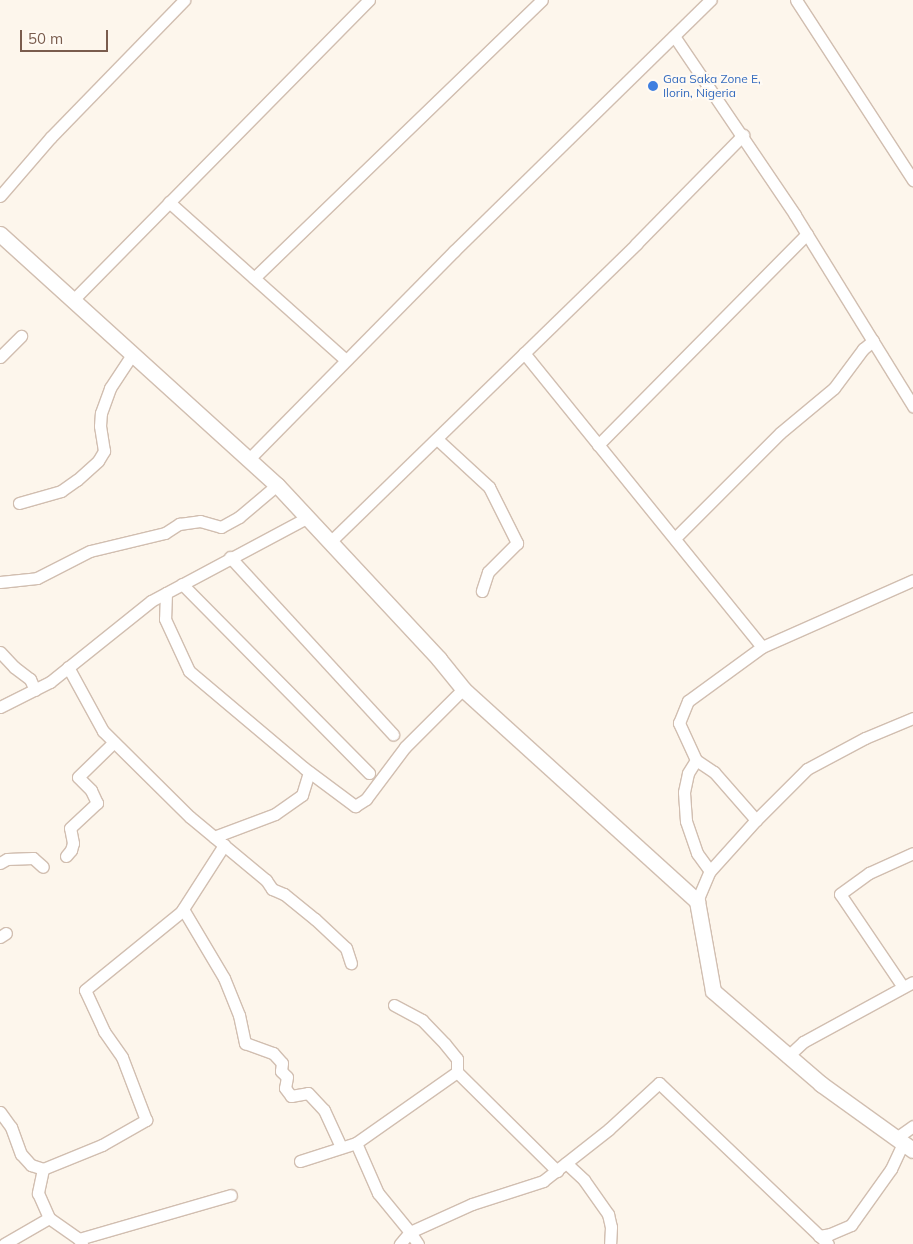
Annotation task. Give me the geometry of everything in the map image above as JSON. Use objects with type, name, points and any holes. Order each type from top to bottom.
[{"type":"street","points":[[0,196],[51,138],[184,0]]},
{"type":"street","points":[[74,299],[369,0]]},
{"type":"street","points":[[254,278],[542,0]]},
{"type":"street","points":[[249,459],[346,360],[710,0]]},
{"type":"street","points":[[796,0],[913,180]]},
{"type":"street","points":[[674,36],[807,234],[913,406]]},
{"type":"street","points":[[331,541],[636,244],[742,135]]},
{"type":"street","points":[[169,202],[346,360]]},
{"type":"street","points":[[0,234],[134,353],[277,485],[439,659],[463,689],[697,901]]},
{"type":"street","points":[[598,446],[807,234]]},
{"type":"street","points":[[0,357],[21,336]]},
{"type":"street","points":[[675,538],[780,434],[834,388],[863,349],[873,341]]},
{"type":"street","points":[[19,503],[61,490],[77,480],[98,461],[104,451],[100,426],[101,413],[110,388],[134,353]]},
{"type":"street","points":[[524,353],[762,647]]},
{"type":"street","points":[[436,439],[489,487],[517,543],[488,572],[482,591]]},
{"type":"street","points":[[0,582],[37,578],[90,551],[165,533],[179,524],[200,521],[221,527],[239,518],[277,485]]},
{"type":"street","points":[[0,708],[50,682],[151,601],[230,557],[308,517]]},
{"type":"street","points":[[230,557],[393,734]]},
{"type":"street","points":[[756,820],[714,772],[696,760],[678,723],[688,701],[762,647],[913,580]]},
{"type":"street","points":[[182,584],[369,773]]},
{"type":"street","points":[[166,593],[165,620],[189,671],[309,772],[355,806],[366,799],[405,747],[463,689]]},
{"type":"street","points":[[0,652],[14,667],[30,679],[35,690]]},
{"type":"street","points":[[68,668],[103,732],[190,817],[266,880],[272,889],[284,894],[315,919],[346,948],[351,963]]},
{"type":"street","points":[[904,1144],[821,1084],[713,990],[697,901],[710,871],[756,820],[807,769],[865,738],[913,718]]},
{"type":"street","points":[[66,856],[71,850],[73,842],[70,828],[97,803],[92,790],[78,777],[114,742]]},
{"type":"street","points":[[696,760],[688,774],[684,792],[686,821],[698,853],[710,871]]},
{"type":"street","points":[[214,837],[275,814],[302,795],[309,772]]},
{"type":"street","points":[[0,1112],[11,1127],[21,1154],[31,1164],[43,1169],[102,1145],[146,1120],[122,1057],[104,1031],[85,990],[183,909],[224,846]]},
{"type":"street","points":[[788,1056],[804,1042],[908,984],[840,894],[869,872],[913,853]]},
{"type":"street","points":[[0,862],[7,859],[33,858],[42,867]]},
{"type":"street","points":[[183,909],[224,978],[239,1015],[245,1043],[273,1052],[282,1062],[281,1071],[287,1077],[285,1088],[291,1096],[308,1093],[324,1110],[341,1147]]},
{"type":"street","points":[[394,1005],[422,1020],[457,1059],[458,1072],[557,1171]]},
{"type":"street","points":[[300,1161],[356,1142],[458,1072]]},
{"type":"street","points":[[400,1244],[410,1232],[472,1204],[543,1181],[609,1129],[659,1083],[821,1240],[851,1225],[891,1169],[913,1126]]},
{"type":"street","points":[[356,1142],[378,1192],[418,1244]]},
{"type":"street","points":[[566,1163],[584,1180],[608,1214],[611,1227],[610,1244]]},
{"type":"street","points":[[43,1169],[38,1193],[49,1218],[80,1242],[231,1195]]},
{"type":"street","points":[[4,1244],[49,1218]]},
{"type":"place","name":"Gaa Saka Zone E, Ilorin, Nigeria","points":[[653,86]]}]
